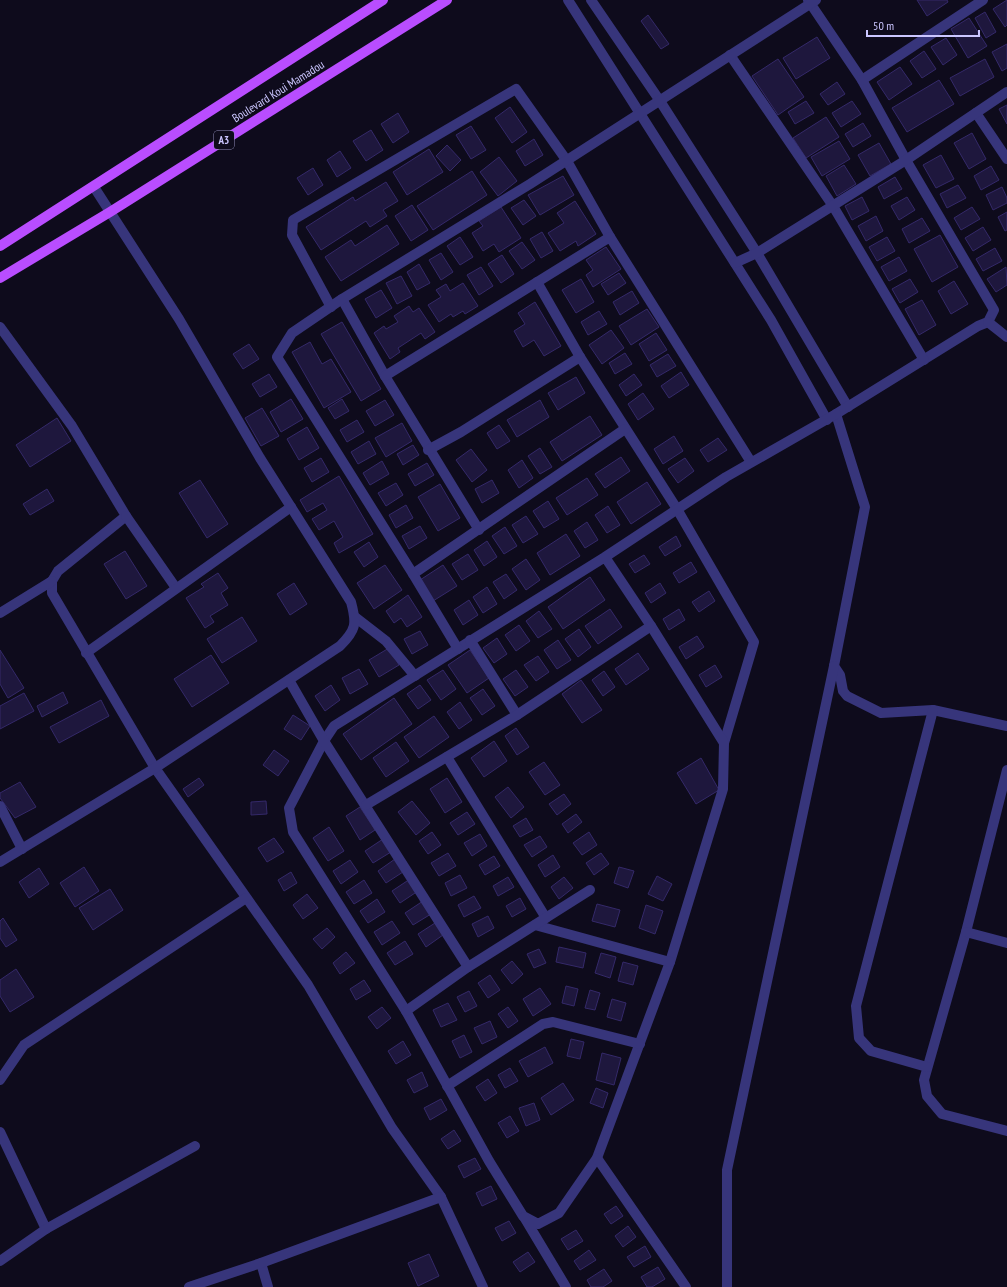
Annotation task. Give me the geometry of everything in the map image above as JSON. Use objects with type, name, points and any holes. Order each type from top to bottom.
[{"type":"main road","name":"Boulevard Koui Mamadou","points":[[0,246],[94,187],[268,72],[383,0]]},
{"type":"main road","name":"Boulevard Koui Mamadou","points":[[0,278],[110,212],[447,0]]},
{"type":"street","points":[[568,0],[771,320],[827,420]]},
{"type":"street","points":[[591,0],[660,101],[757,253],[848,406]]},
{"type":"street","points":[[862,80],[983,0]]},
{"type":"street","points":[[458,649],[413,574],[277,357],[292,332],[331,306],[567,161],[812,1],[862,80],[906,160],[994,310],[988,322],[978,326],[827,420],[751,462],[605,557],[470,640],[458,649],[334,726],[324,741],[289,808],[293,832],[406,1011],[489,1161],[566,1287]]},
{"type":"street","points":[[730,55],[832,206],[924,360]]},
{"type":"street","points":[[331,306],[292,235],[293,220],[516,89],[567,161],[610,237],[751,462]]},
{"type":"street","points":[[735,263],[757,253],[906,160],[1007,92]]},
{"type":"street","points":[[976,113],[1007,159]]},
{"type":"street","points":[[0,862],[155,768],[340,646],[353,633],[356,617],[351,602],[260,458],[179,319],[94,187]]},
{"type":"street","points":[[384,376],[610,237]]},
{"type":"street","points":[[523,1216],[538,1224],[559,1213],[597,1158],[670,962],[723,789],[724,743],[754,642],[677,509],[580,357],[537,282]]},
{"type":"street","points":[[342,299],[384,376],[428,450],[479,530]]},
{"type":"street","points":[[988,322],[1007,337]]},
{"type":"street","points":[[0,327],[72,426],[126,516],[176,588]]},
{"type":"street","points":[[428,450],[461,432],[580,357]]},
{"type":"street","points":[[727,1287],[727,1170],[834,666],[865,507],[836,414]]},
{"type":"street","points":[[413,574],[625,429]]},
{"type":"street","points":[[86,653],[291,507]]},
{"type":"street","points":[[0,613],[52,581],[58,571],[126,516]]},
{"type":"street","points":[[605,557],[651,626],[724,743]]},
{"type":"street","points":[[52,581],[52,593],[155,768],[308,985],[392,1128],[441,1197],[483,1287]]},
{"type":"street","points":[[356,617],[386,641],[415,676]]},
{"type":"street","points":[[366,805],[517,715],[651,626]]},
{"type":"street","points":[[470,640],[517,715]]},
{"type":"street","points":[[834,666],[840,675],[843,691],[860,704],[881,713],[933,710],[1007,726]]},
{"type":"street","points":[[289,680],[324,741],[468,967]]},
{"type":"street","points":[[927,1067],[871,1051],[859,1038],[856,1006],[933,710]]},
{"type":"street","points":[[447,757],[546,918]]},
{"type":"street","points":[[1007,770],[966,932],[924,1080],[927,1096],[942,1114],[1007,1130]]},
{"type":"street","points":[[0,806],[22,849]]},
{"type":"street","points":[[406,1011],[468,967],[590,890]]},
{"type":"street","points":[[0,1080],[24,1045],[246,898]]},
{"type":"street","points":[[535,925],[670,962]]},
{"type":"street","points":[[966,932],[1007,943]]},
{"type":"street","points":[[447,1086],[543,1024],[553,1022],[640,1044]]},
{"type":"street","points":[[0,1132],[46,1229]]},
{"type":"street","points":[[0,1261],[46,1229],[195,1146]]},
{"type":"street","points":[[597,1158],[686,1287]]},
{"type":"street","points":[[189,1287],[261,1263],[441,1197]]},
{"type":"street","points":[[261,1263],[268,1287]]},
{"type":"building","points":[[917,0],[947,0],[948,2],[927,16]]},
{"type":"building","points":[[1007,0],[1007,25],[1005,27],[993,9]]},
{"type":"building","points":[[985,12],[996,32],[986,38],[975,18]]},
{"type":"building","points":[[648,15],[669,44],[661,49],[641,21]]},
{"type":"building","points":[[969,18],[987,46],[968,58],[951,29]]},
{"type":"building","points":[[817,37],[830,58],[796,79],[783,58]]},
{"type":"building","points":[[946,38],[957,55],[943,65],[931,47]]},
{"type":"building","points":[[1007,44],[1007,68],[1002,71],[992,52]]},
{"type":"building","points":[[924,51],[936,69],[922,78],[910,61]]},
{"type":"building","points":[[778,59],[804,97],[778,115],[752,76]]},
{"type":"building","points":[[985,59],[994,77],[960,96],[950,78]]},
{"type":"building","points":[[900,67],[912,84],[889,100],[877,82]]},
{"type":"building","points":[[939,80],[954,104],[907,132],[892,108]]},
{"type":"building","points":[[837,82],[845,94],[828,105],[820,94]]},
{"type":"building","points":[[806,101],[814,113],[795,124],[788,112]]},
{"type":"building","points":[[852,101],[861,114],[841,127],[832,113]]},
{"type":"building","points":[[1007,105],[1007,124],[999,109]]},
{"type":"building","points":[[510,107],[527,132],[512,143],[495,118]]},
{"type":"building","points":[[398,113],[409,132],[393,143],[381,124]]},
{"type":"building","points":[[826,117],[839,137],[806,158],[793,138]]},
{"type":"building","points":[[863,123],[871,136],[853,147],[845,134]]},
{"type":"building","points":[[471,126],[486,150],[471,159],[456,135]]},
{"type":"building","points":[[371,130],[383,150],[366,161],[353,141]]},
{"type":"building","points":[[972,133],[986,159],[969,169],[954,143]]},
{"type":"building","points":[[534,139],[543,155],[525,166],[516,151]]},
{"type":"building","points":[[839,141],[850,159],[822,176],[811,157]]},
{"type":"building","points":[[879,143],[891,164],[870,176],[858,155]]},
{"type":"building","points":[[447,145],[461,160],[450,171],[436,156]]},
{"type":"building","points":[[429,149],[443,172],[407,195],[393,172]]},
{"type":"building","points":[[340,151],[351,168],[337,177],[327,160]]},
{"type":"building","points":[[941,155],[954,179],[936,188],[923,165]]},
{"type":"building","points":[[499,157],[517,181],[498,196],[480,172]]},
{"type":"building","points":[[844,165],[856,184],[837,196],[826,176]]},
{"type":"building","points":[[991,166],[999,180],[981,190],[974,176]]},
{"type":"building","points":[[313,168],[323,185],[308,195],[297,178]]},
{"type":"building","points":[[472,171],[487,195],[433,230],[417,206]]},
{"type":"building","points":[[563,176],[574,195],[540,215],[528,195]]},
{"type":"building","points":[[895,177],[902,189],[884,199],[878,187]]},
{"type":"building","points":[[386,182],[398,201],[383,210],[387,216],[370,227],[366,221],[321,250],[306,227],[353,197],[355,201]]},
{"type":"building","points":[[958,185],[966,198],[947,208],[940,194]]},
{"type":"building","points":[[1002,187],[1007,198],[1007,203],[993,210],[986,195]]},
{"type":"building","points":[[862,197],[869,211],[852,220],[845,206]]},
{"type":"building","points":[[907,197],[915,210],[899,220],[891,206]]},
{"type":"building","points":[[524,200],[536,216],[523,225],[511,208]]},
{"type":"building","points":[[575,201],[596,234],[578,246],[576,241],[560,251],[548,233],[564,223],[557,213]]},
{"type":"building","points":[[412,205],[428,230],[411,241],[395,216]]},
{"type":"building","points":[[501,207],[521,238],[499,252],[494,244],[483,251],[472,233],[483,226],[479,221]]},
{"type":"building","points":[[972,207],[980,219],[961,230],[954,218]]},
{"type":"building","points":[[1007,212],[1007,230],[1005,231],[998,217]]},
{"type":"building","points":[[876,216],[883,231],[866,241],[858,226]]},
{"type":"building","points":[[922,218],[930,231],[909,243],[902,229]]},
{"type":"building","points":[[387,225],[399,244],[341,281],[325,257],[351,240],[355,246]]},
{"type":"building","points":[[983,227],[991,240],[973,251],[965,238]]},
{"type":"building","points":[[542,232],[553,251],[541,258],[530,239]]},
{"type":"building","points":[[940,235],[958,267],[932,282],[914,249]]},
{"type":"building","points":[[460,237],[473,257],[460,265],[447,246]]},
{"type":"building","points":[[887,237],[895,251],[877,261],[869,247]]},
{"type":"building","points":[[522,242],[535,260],[522,269],[509,251]]},
{"type":"building","points":[[606,247],[621,269],[593,287],[586,275],[593,270],[586,260]]},
{"type":"building","points":[[995,248],[1002,261],[983,271],[976,259]]},
{"type":"building","points":[[441,253],[453,272],[441,280],[429,260]]},
{"type":"building","points":[[502,255],[514,274],[501,283],[488,264]]},
{"type":"building","points":[[899,257],[907,271],[889,281],[881,267]]},
{"type":"building","points":[[419,264],[430,283],[417,290],[407,272]]},
{"type":"building","points":[[481,267],[493,286],[479,295],[467,275]]},
{"type":"building","points":[[1006,267],[1007,285],[996,292],[987,279]]},
{"type":"building","points":[[619,273],[626,283],[608,295],[601,284]]},
{"type":"building","points":[[401,276],[412,296],[397,304],[386,283]]},
{"type":"building","points":[[581,279],[594,302],[576,313],[562,290]]},
{"type":"building","points":[[910,279],[918,292],[900,303],[892,289]]},
{"type":"building","points":[[954,281],[968,304],[951,314],[938,291]]},
{"type":"building","points":[[463,283],[478,306],[465,314],[463,311],[453,317],[451,314],[439,322],[428,305],[441,297],[436,290],[446,284],[450,291]]},
{"type":"building","points":[[381,290],[392,308],[376,318],[365,299]]},
{"type":"building","points":[[632,291],[639,303],[620,315],[613,302]]},
{"type":"building","points":[[922,300],[936,325],[919,335],[905,309]]},
{"type":"building","points":[[535,302],[561,346],[544,356],[534,340],[523,347],[514,331],[525,324],[518,313]]},
{"type":"building","points":[[409,306],[413,312],[419,308],[435,332],[425,339],[421,333],[398,348],[400,352],[390,359],[374,333],[384,326],[386,329],[398,322],[394,316]]},
{"type":"building","points":[[647,309],[659,327],[631,345],[619,326]]},
{"type":"building","points":[[599,311],[607,324],[588,335],[581,322]]},
{"type":"building","points":[[342,322],[381,389],[361,401],[321,334]]},
{"type":"building","points":[[611,330],[624,348],[602,364],[589,345]]},
{"type":"building","points":[[656,333],[667,350],[649,361],[639,344]]},
{"type":"building","points":[[310,342],[322,364],[331,359],[351,392],[324,408],[292,352]]},
{"type":"building","points":[[249,344],[259,359],[243,369],[233,354]]},
{"type":"building","points":[[625,353],[632,364],[615,374],[609,363]]},
{"type":"building","points":[[668,354],[676,366],[657,377],[650,365]]},
{"type":"building","points":[[681,372],[689,385],[669,398],[661,386]]},
{"type":"building","points":[[269,374],[277,387],[260,397],[252,384]]},
{"type":"building","points":[[634,374],[642,385],[626,396],[619,385]]},
{"type":"building","points":[[576,377],[585,393],[558,410],[548,393]]},
{"type":"building","points":[[643,393],[654,409],[638,420],[628,404]]},
{"type":"building","points":[[291,399],[303,419],[281,432],[270,412]]},
{"type":"building","points":[[342,399],[349,411],[335,419],[328,408]]},
{"type":"building","points":[[385,400],[394,415],[375,426],[366,411]]},
{"type":"building","points":[[540,400],[549,417],[517,437],[507,420]]},
{"type":"building","points":[[262,408],[279,436],[261,446],[245,418]]},
{"type":"building","points":[[590,416],[602,435],[562,461],[550,442]]},
{"type":"building","points":[[57,418],[71,441],[30,467],[16,445]]},
{"type":"building","points":[[357,420],[364,432],[347,442],[340,430]]},
{"type":"building","points":[[402,423],[412,441],[386,457],[375,438]]},
{"type":"building","points":[[499,425],[510,441],[497,449],[487,433]]},
{"type":"building","points":[[307,427],[319,448],[299,460],[287,439]]},
{"type":"building","points":[[674,436],[683,451],[663,464],[654,449]]},
{"type":"building","points":[[718,438],[727,450],[708,462],[700,450]]},
{"type":"building","points":[[369,441],[376,454],[358,464],[351,452]]},
{"type":"building","points":[[413,445],[419,455],[403,465],[397,454]]},
{"type":"building","points":[[540,448],[552,467],[540,474],[528,456]]},
{"type":"building","points":[[471,449],[487,470],[472,482],[456,460]]},
{"type":"building","points":[[621,457],[630,471],[605,488],[595,474]]},
{"type":"building","points":[[321,458],[329,472],[312,482],[304,468]]},
{"type":"building","points":[[685,458],[694,471],[678,483],[668,469]]},
{"type":"building","points":[[522,460],[533,478],[519,488],[508,470]]},
{"type":"building","points":[[382,461],[389,474],[370,485],[363,473]]},
{"type":"building","points":[[427,463],[434,475],[415,486],[408,474]]},
{"type":"building","points":[[339,476],[373,534],[339,553],[334,543],[343,537],[334,521],[319,530],[312,519],[327,510],[323,503],[307,512],[300,500]]},
{"type":"building","points":[[587,478],[598,495],[567,515],[556,498]]},
{"type":"building","points":[[200,480],[228,524],[207,538],[179,493]]},
{"type":"building","points":[[492,480],[499,493],[482,503],[475,489]]},
{"type":"building","points":[[647,482],[661,504],[631,524],[617,502]]},
{"type":"building","points":[[396,483],[403,495],[386,506],[378,493]]},
{"type":"building","points":[[440,484],[460,518],[438,531],[418,497]]},
{"type":"building","points":[[47,489],[54,501],[30,515],[23,504]]},
{"type":"building","points":[[548,501],[559,519],[544,528],[533,511]]},
{"type":"building","points":[[406,505],[413,518],[396,528],[389,515]]},
{"type":"building","points":[[608,506],[620,525],[607,533],[595,515]]},
{"type":"building","points":[[526,516],[538,534],[523,543],[512,525]]},
{"type":"building","points":[[587,522],[598,540],[585,548],[574,531]]},
{"type":"building","points":[[420,526],[427,538],[409,549],[402,536]]},
{"type":"building","points":[[505,527],[517,546],[504,554],[492,536]]},
{"type":"building","points":[[566,534],[580,556],[550,575],[537,553]]},
{"type":"building","points":[[676,536],[681,546],[665,556],[659,547]]},
{"type":"building","points":[[487,541],[497,557],[484,566],[474,550]]},
{"type":"building","points":[[369,542],[378,557],[364,567],[354,552]]},
{"type":"building","points":[[125,551],[147,586],[126,599],[104,564]]},
{"type":"building","points":[[468,554],[478,570],[462,580],[452,564]]},
{"type":"building","points":[[644,555],[650,564],[635,573],[629,564]]},
{"type":"building","points":[[526,559],[540,580],[526,590],[512,569]]},
{"type":"building","points":[[691,562],[697,572],[679,583],[673,573]]},
{"type":"building","points":[[385,565],[402,590],[374,609],[357,583]]},
{"type":"building","points":[[443,565],[457,586],[433,601],[420,580]]},
{"type":"building","points":[[218,573],[228,588],[221,593],[228,605],[210,616],[214,622],[205,628],[186,598],[204,587],[201,584]]},
{"type":"building","points":[[506,574],[517,590],[504,599],[493,582]]},
{"type":"building","points":[[590,577],[605,600],[563,629],[548,607]]},
{"type":"building","points":[[294,583],[307,604],[290,615],[277,594]]},
{"type":"building","points":[[660,583],[666,593],[651,603],[645,593]]},
{"type":"building","points":[[487,587],[497,604],[483,613],[473,597]]},
{"type":"building","points":[[709,591],[715,601],[699,612],[692,602]]},
{"type":"building","points":[[408,595],[422,617],[407,627],[401,618],[394,623],[386,611]]},
{"type":"building","points":[[469,600],[478,615],[463,625],[454,610]]},
{"type":"building","points":[[610,609],[622,627],[598,644],[585,626]]},
{"type":"building","points":[[679,609],[685,620],[669,630],[663,619]]},
{"type":"building","points":[[539,611],[552,629],[538,638],[526,621]]},
{"type":"building","points":[[242,617],[257,641],[222,663],[207,639]]},
{"type":"building","points":[[519,625],[530,641],[516,651],[505,635]]},
{"type":"building","points":[[579,629],[591,647],[578,657],[565,639]]},
{"type":"building","points":[[420,631],[428,645],[412,654],[404,639]]},
{"type":"building","points":[[697,636],[704,647],[686,659],[679,647]]},
{"type":"building","points":[[497,638],[507,654],[494,663],[483,648]]},
{"type":"building","points":[[558,640],[571,660],[557,669],[544,650]]},
{"type":"building","points":[[389,648],[399,665],[379,677],[369,660]]},
{"type":"building","points":[[0,650],[24,688],[8,698],[0,684]]},
{"type":"building","points":[[470,650],[489,678],[467,693],[448,665]]},
{"type":"building","points":[[638,653],[649,669],[626,685],[615,669]]},
{"type":"building","points":[[211,655],[229,683],[192,707],[174,679]]},
{"type":"building","points":[[538,656],[549,672],[536,681],[524,665]]},
{"type":"building","points":[[715,665],[722,677],[706,687],[699,675]]},
{"type":"building","points":[[359,669],[368,684],[350,694],[342,678]]},
{"type":"building","points":[[443,670],[456,689],[441,700],[427,680]]},
{"type":"building","points":[[516,670],[528,687],[515,696],[503,679]]},
{"type":"building","points":[[604,671],[615,687],[603,696],[592,680]]},
{"type":"building","points":[[581,680],[602,710],[582,723],[562,694]]},
{"type":"building","points":[[331,685],[340,700],[325,711],[315,696]]},
{"type":"building","points":[[420,685],[431,700],[418,709],[407,694]]},
{"type":"building","points":[[483,689],[495,706],[482,715],[470,698]]},
{"type":"building","points":[[63,692],[68,703],[42,717],[37,706]]},
{"type":"building","points":[[24,693],[34,711],[0,729],[0,706]]},
{"type":"building","points":[[394,698],[412,724],[361,760],[343,734]]},
{"type":"building","points":[[101,700],[109,716],[59,743],[50,727]]},
{"type":"building","points":[[460,702],[472,720],[459,729],[447,712]]},
{"type":"building","points":[[293,715],[310,726],[301,740],[284,729]]},
{"type":"building","points":[[434,716],[449,737],[419,758],[404,737]]},
{"type":"building","points":[[516,728],[529,747],[517,755],[505,736]]},
{"type":"building","points":[[494,741],[507,761],[484,777],[471,758]]},
{"type":"building","points":[[396,742],[409,761],[386,777],[373,758]]},
{"type":"building","points":[[274,750],[289,761],[278,776],[263,765]]},
{"type":"building","points":[[701,758],[719,790],[696,804],[677,773]]},
{"type":"building","points":[[544,762],[560,785],[545,795],[529,772]]},
{"type":"building","points":[[199,778],[204,785],[188,797],[183,789]]},
{"type":"building","points":[[447,778],[462,802],[445,813],[430,789]]},
{"type":"building","points":[[20,782],[36,807],[15,818],[0,798],[0,793]]},
{"type":"building","points":[[508,787],[524,807],[511,818],[495,797]]},
{"type":"building","points":[[564,794],[571,804],[557,815],[549,804]]},
{"type":"building","points":[[266,801],[267,814],[251,815],[251,802]]},
{"type":"building","points":[[412,801],[430,823],[416,835],[398,812]]},
{"type":"building","points":[[360,807],[375,830],[360,840],[346,816]]},
{"type":"building","points":[[467,812],[475,824],[458,835],[450,823]]},
{"type":"building","points":[[576,814],[582,822],[568,833],[562,824]]},
{"type":"building","points":[[526,818],[533,830],[520,837],[513,826]]},
{"type":"building","points":[[329,827],[344,851],[328,861],[313,838]]},
{"type":"building","points":[[432,832],[441,845],[428,854],[419,841]]},
{"type":"building","points":[[589,832],[597,845],[582,855],[573,843]]},
{"type":"building","points":[[480,834],[487,846],[472,856],[464,843]]},
{"type":"building","points":[[540,836],[547,847],[532,857],[524,845]]},
{"type":"building","points":[[274,838],[284,852],[267,862],[258,848]]},
{"type":"building","points":[[383,839],[391,852],[373,863],[365,851]]},
{"type":"building","points":[[448,853],[456,866],[439,876],[431,863]]},
{"type":"building","points":[[601,853],[609,864],[594,875],[586,863]]},
{"type":"building","points":[[553,855],[560,867],[545,877],[538,865]]},
{"type":"building","points":[[494,856],[500,866],[485,875],[479,865]]},
{"type":"building","points":[[395,859],[403,872],[386,883],[378,871]]},
{"type":"building","points":[[350,860],[358,872],[341,884],[333,871]]},
{"type":"building","points":[[84,867],[99,891],[75,907],[60,883]]},
{"type":"building","points":[[619,867],[634,871],[628,888],[614,883]]},
{"type":"building","points":[[39,868],[49,884],[29,898],[19,882]]},
{"type":"building","points":[[291,872],[297,883],[284,891],[278,880]]},
{"type":"building","points":[[460,875],[467,888],[451,896],[445,883]]},
{"type":"building","points":[[657,876],[672,884],[663,901],[648,894]]},
{"type":"building","points":[[508,877],[514,887],[498,896],[493,886]]},
{"type":"building","points":[[564,877],[573,888],[559,899],[551,887]]},
{"type":"building","points":[[410,879],[418,891],[400,903],[392,891]]},
{"type":"building","points":[[364,880],[372,893],[354,904],[346,892]]},
{"type":"building","points":[[110,889],[123,910],[93,930],[79,908]]},
{"type":"building","points":[[307,894],[318,908],[303,919],[293,905]]},
{"type":"building","points":[[474,896],[481,908],[464,917],[458,905]]},
{"type":"building","points":[[520,898],[526,909],[512,917],[506,906]]},
{"type":"building","points":[[377,899],[385,912],[368,923],[360,911]]},
{"type":"building","points":[[423,901],[431,914],[413,925],[405,913]]},
{"type":"building","points":[[597,904],[620,910],[615,927],[592,921]]},
{"type":"building","points":[[646,905],[663,911],[655,934],[639,928]]},
{"type":"building","points":[[488,916],[494,928],[478,937],[472,924]]},
{"type":"building","points":[[3,918],[17,940],[6,947],[0,938],[0,921]]},
{"type":"building","points":[[392,921],[400,933],[382,945],[374,932]]},
{"type":"building","points":[[435,923],[443,935],[426,947],[418,934]]},
{"type":"building","points":[[327,928],[335,937],[322,949],[313,939]]},
{"type":"building","points":[[405,941],[413,954],[395,965],[387,953]]},
{"type":"building","points":[[559,947],[586,953],[583,968],[556,962]]},
{"type":"building","points":[[539,949],[546,963],[534,968],[527,954]]},
{"type":"building","points":[[346,952],[355,963],[340,974],[333,963]]},
{"type":"building","points":[[601,953],[616,957],[610,978],[595,973]]},
{"type":"building","points":[[512,961],[523,974],[512,984],[501,970]]},
{"type":"building","points":[[623,962],[638,966],[633,985],[618,981]]},
{"type":"building","points":[[16,969],[34,997],[10,1012],[0,996],[0,980]]},
{"type":"building","points":[[490,975],[500,990],[488,998],[478,983]]},
{"type":"building","points":[[364,980],[371,991],[356,1000],[350,989]]},
{"type":"building","points":[[566,986],[578,989],[574,1006],[562,1003]]},
{"type":"building","points":[[540,988],[551,1004],[533,1016],[523,999]]},
{"type":"building","points":[[590,990],[600,993],[595,1010],[585,1008]]},
{"type":"building","points":[[469,991],[477,1006],[465,1012],[457,997]]},
{"type":"building","points":[[612,999],[626,1003],[621,1021],[607,1017]]},
{"type":"building","points":[[448,1003],[457,1020],[441,1027],[433,1010]]},
{"type":"building","points":[[382,1007],[391,1018],[377,1029],[368,1017]]},
{"type":"building","points":[[508,1007],[518,1021],[508,1028],[498,1014]]},
{"type":"building","points":[[490,1021],[497,1037],[482,1044],[474,1028]]},
{"type":"building","points":[[464,1035],[472,1052],[460,1058],[452,1041]]},
{"type":"building","points":[[571,1039],[584,1042],[580,1059],[567,1056]]},
{"type":"building","points":[[403,1041],[411,1055],[396,1064],[388,1051]]},
{"type":"building","points":[[545,1047],[553,1063],[528,1077],[519,1061]]},
{"type":"building","points":[[602,1053],[621,1058],[614,1085],[596,1080]]},
{"type":"building","points":[[510,1068],[518,1081],[505,1088],[498,1075]]},
{"type":"building","points":[[422,1072],[428,1086],[414,1093],[407,1080]]},
{"type":"building","points":[[488,1079],[497,1093],[485,1101],[476,1087]]},
{"type":"building","points":[[563,1083],[574,1100],[551,1115],[541,1098]]},
{"type":"building","points":[[596,1088],[608,1093],[603,1108],[590,1103]]},
{"type":"building","points":[[441,1099],[447,1110],[430,1120],[424,1108]]},
{"type":"building","points":[[534,1103],[540,1120],[526,1126],[519,1108]]},
{"type":"building","points":[[510,1116],[519,1131],[507,1138],[498,1123]]},
{"type":"building","points":[[454,1130],[461,1141],[448,1149],[441,1139]]},
{"type":"building","points":[[475,1158],[481,1169],[464,1178],[458,1166]]},
{"type":"building","points":[[491,1186],[497,1199],[482,1206],[476,1193]]},
{"type":"building","points":[[616,1206],[623,1216],[611,1224],[604,1214]]},
{"type":"building","points":[[509,1221],[516,1233],[502,1241],[495,1228]]},
{"type":"building","points":[[628,1226],[636,1237],[623,1247],[615,1236]]},
{"type":"building","points":[[576,1230],[583,1241],[568,1250],[561,1239]]},
{"type":"building","points":[[645,1246],[651,1257],[634,1267],[627,1257]]},
{"type":"building","points":[[589,1250],[596,1260],[580,1270],[574,1261]]},
{"type":"building","points":[[528,1252],[535,1262],[520,1272],[513,1262]]},
{"type":"building","points":[[429,1254],[439,1276],[418,1286],[408,1263]]},
{"type":"building","points":[[658,1267],[665,1279],[652,1287],[647,1287],[641,1277]]},
{"type":"building","points":[[604,1269],[612,1281],[603,1287],[591,1287],[587,1280]]}]
